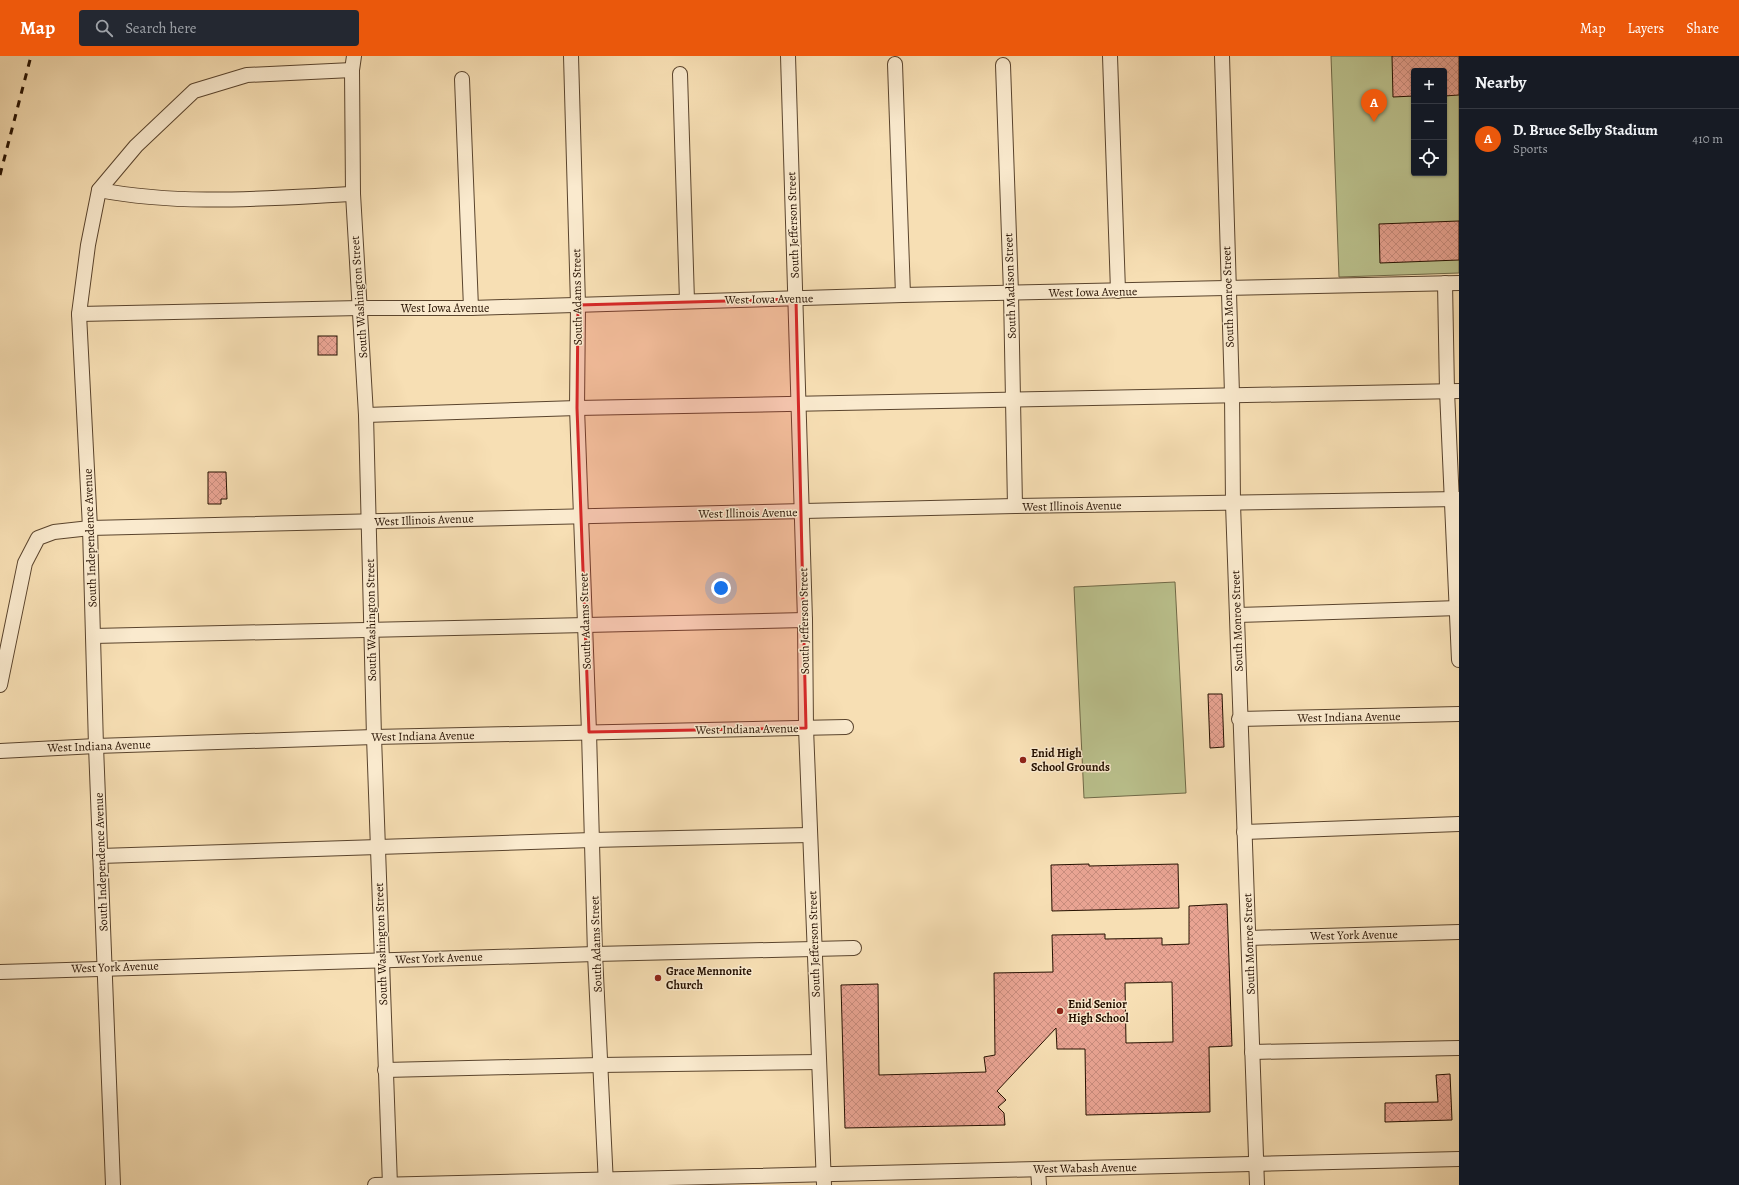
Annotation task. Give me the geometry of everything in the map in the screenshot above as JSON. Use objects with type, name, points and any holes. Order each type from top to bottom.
[{"type":"street","name":"South Washington Street","points":[[354,56],[352,70],[352,194],[366,415],[374,737],[390,1185]]},
{"type":"street","name":"South Adams Street","points":[[571,56],[578,305],[577,408],[589,732],[595,954],[606,1182]]},
{"type":"street","name":"South Jefferson Street","points":[[788,56],[805,620],[806,728],[824,1180]]},
{"type":"street","points":[[1110,56],[1118,291]]},
{"type":"street","name":"South Monroe Street","points":[[1222,56],[1232,394],[1232,504],[1257,1185]]},
{"type":"street","points":[[895,64],[903,295]]},
{"type":"street","name":"South Madison Street","points":[[1003,65],[1014,398],[1015,506]]},
{"type":"street","name":"South Independence Avenue","points":[[113,1185],[96,746],[90,528],[79,314],[88,245],[99,190],[136,146],[194,91],[247,75],[352,70]]},
{"type":"street","points":[[680,74],[688,301]]},
{"type":"street","points":[[462,79],[471,308]]},
{"type":"street","points":[[99,190],[150,198],[194,200],[352,194]]},
{"type":"street","points":[[1445,283],[1453,391],[1459,660]]},
{"type":"street","name":"West Iowa Avenue","points":[[79,314],[360,308],[471,308],[903,295],[1459,283]]},
{"type":"street","points":[[366,415],[577,408],[1014,398],[1453,391]]},
{"type":"street","name":"West Illinois Avenue","points":[[0,685],[25,563],[38,538],[54,532],[90,528],[581,516],[1015,506],[1232,504],[1456,499]]},
{"type":"street","points":[[1237,615],[1458,608]]},
{"type":"street","points":[[93,636],[805,620]]},
{"type":"street","name":"West Indiana Avenue","points":[[1239,719],[1459,714]]},
{"type":"street","name":"West Indiana Avenue","points":[[0,751],[96,746],[374,737],[846,726]]},
{"type":"street","points":[[1244,832],[1459,824]]},
{"type":"street","points":[[100,856],[592,840],[810,835]]},
{"type":"street","name":"West York Avenue","points":[[1249,938],[1459,932]]},
{"type":"street","name":"West York Avenue","points":[[0,972],[595,954],[854,948]]},
{"type":"street","points":[[1252,1052],[1459,1048]]},
{"type":"street","points":[[385,1070],[819,1062]]},
{"type":"street","name":"West Wabash Avenue","points":[[375,1185],[824,1180],[1038,1169],[1459,1159]]},
{"type":"street","points":[[1038,1169],[1039,1185]]},
{"type":"highlighted area","points":[[796,299],[806,728],[589,732],[577,408],[578,305]]},
{"type":"green space","points":[[1331,56],[1459,56],[1459,273],[1339,277]]},
{"type":"green space","points":[[1175,582],[1186,793],[1084,798],[1074,587]]},
{"type":"building","points":[[1392,56],[1459,56],[1459,95],[1447,96],[1447,68],[1411,68],[1411,96],[1393,97]]},
{"type":"building","points":[[1459,221],[1459,260],[1380,263],[1379,224]]},
{"type":"building","points":[[318,336],[337,336],[337,355],[318,355]]},
{"type":"building","points":[[208,472],[226,472],[227,499],[221,499],[221,504],[208,504]]},
{"type":"building","points":[[1208,694],[1222,694],[1224,747],[1210,748]]},
{"type":"building","points":[[1089,864],[1089,866],[1178,864],[1179,908],[1052,911],[1051,865]]},
{"type":"building","name":"Enid Senior High School","points":[[1227,904],[1232,1046],[1209,1047],[1210,1112],[1086,1115],[1085,1049],[1057,1049],[1056,1028],[997,1091],[1006,1100],[998,1107],[1004,1113],[1005,1125],[845,1128],[841,985],[878,984],[879,1075],[986,1072],[984,1057],[995,1055],[994,973],[1053,972],[1052,935],[1105,934],[1105,939],[1162,938],[1162,945],[1189,944],[1189,906]],"holes":[[[1172,982],[1173,1042],[1126,1043],[1125,983]]]},
{"type":"building","points":[[1450,1074],[1452,1120],[1385,1122],[1385,1103],[1438,1102],[1436,1075]]},
{"type":"railway","points":[[0,175],[31,56]]},
{"type":"place","name":"D. Bruce Selby Stadium","points":[[1374,122]]},
{"type":"place","name":"Enid High School Grounds","points":[[1023,760]]},
{"type":"place","name":"Grace Mennonite Church","points":[[658,978]]},
{"type":"place","name":"Enid Senior High School","points":[[1060,1011]]}]
